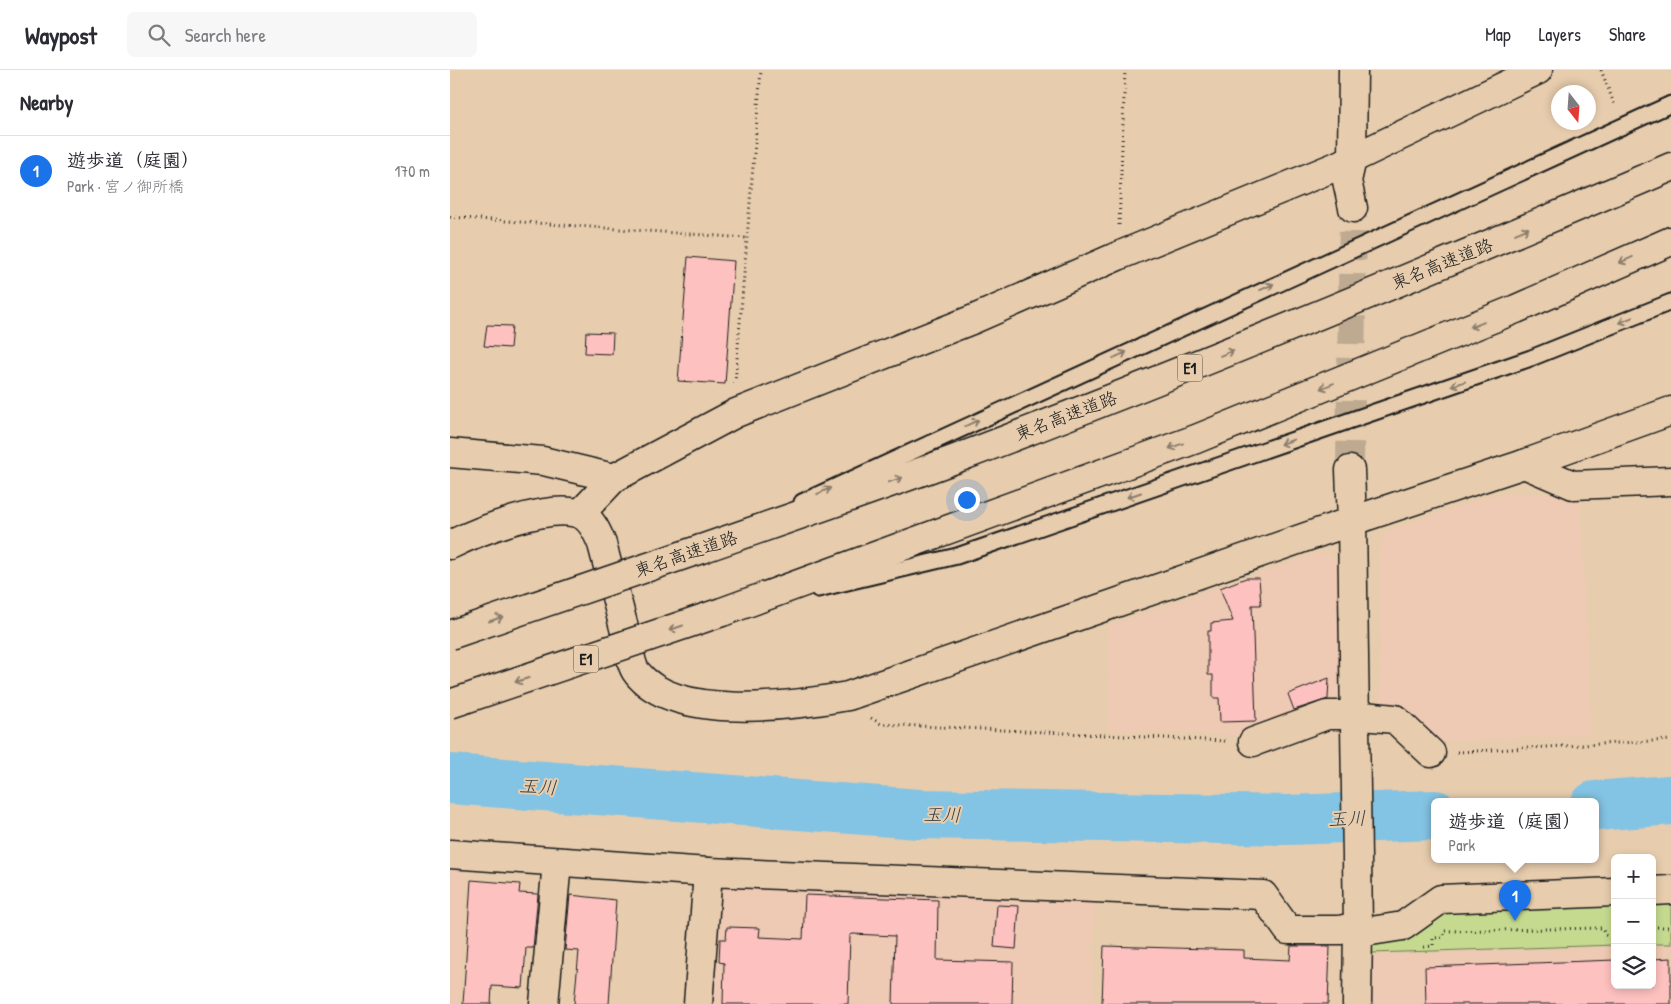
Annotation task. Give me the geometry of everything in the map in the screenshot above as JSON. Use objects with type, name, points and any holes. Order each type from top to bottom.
[{"type":"main road","points":[[1353,70],[1352,159],[1347,181],[1353,208]]},
{"type":"main road","points":[[580,514],[614,478],[736,413],[974,319],[1118,256],[1352,159],[1538,70]]},
{"type":"main road","name":"東名高速道路","points":[[450,635],[955,459],[1189,368],[1484,247],[1671,167]]},
{"type":"main road","name":"E1","points":[[450,704],[722,612],[1196,439],[1516,309],[1671,241]]},
{"type":"main road","points":[[450,545],[470,535],[545,512],[580,514],[594,525],[602,544],[636,672],[657,692],[685,700],[749,708],[805,704],[860,692],[1352,520],[1524,464],[1671,411]]},
{"type":"main road","points":[[450,453],[544,461],[614,478]]},
{"type":"main road","points":[[1524,464],[1573,485],[1671,481]]},
{"type":"main road","points":[[1350,470],[1358,919],[1357,1004]]},
{"type":"main road","points":[[1253,742],[1327,715],[1353,721],[1395,719],[1431,753]]},
{"type":"main road","points":[[450,854],[708,872],[1263,895],[1288,930],[1340,930],[1358,919]]},
{"type":"main road","points":[[544,1004],[557,862]]},
{"type":"main road","points":[[698,1004],[708,872]]},
{"type":"main road","points":[[1656,891],[1671,890]]},
{"type":"main road","points":[[1358,919],[1371,931],[1403,926],[1441,899],[1611,892]]},
{"type":"lane","points":[[701,549],[915,448],[1671,104]]},
{"type":"lane","points":[[722,612],[957,556],[1531,358],[1671,302]]},
{"type":"path","points":[[736,413],[735,396],[746,238],[761,70]]},
{"type":"path","points":[[1118,256],[1125,70]]},
{"type":"path","points":[[1601,70],[1615,106]]},
{"type":"path","points":[[450,218],[746,238]]},
{"type":"path","points":[[860,692],[871,718],[881,724],[1253,742]]},
{"type":"path","points":[[1431,753],[1671,740]]},
{"type":"path","points":[[1656,927],[1671,927]]},
{"type":"path","points":[[1414,947],[1433,946],[1433,938],[1444,937],[1444,931],[1602,928],[1605,935],[1611,937]]},
{"type":"shaded area","points":[[1580,493],[1591,734],[1432,742],[1381,710],[1379,556],[1385,532],[1491,495]]},
{"type":"shaded area","points":[[1318,553],[1330,555],[1338,564],[1342,575],[1338,710],[1251,736],[1109,730],[1108,626]]},
{"type":"shaded area","points":[[450,863],[468,864],[458,1004],[450,1004]]},
{"type":"shaded area","points":[[716,886],[1095,897],[1092,1004],[706,1004]]},
{"type":"shaded area","points":[[1671,946],[1671,1004],[1372,1004],[1373,955],[1611,948],[1611,989],[1656,989],[1656,947]]},
{"type":"green space","points":[[1656,903],[1671,903],[1671,944],[1656,944]]},
{"type":"green space","points":[[1611,904],[1611,945],[1372,953],[1373,935],[1433,909]]},
{"type":"building","points":[[688,257],[734,261],[725,384],[678,381]]},
{"type":"building","points":[[487,325],[512,326],[510,348],[484,346]]},
{"type":"building","points":[[586,332],[613,333],[612,354],[585,353]]},
{"type":"building","points":[[1246,578],[1259,578],[1261,605],[1252,605],[1256,721],[1220,722],[1219,698],[1213,698],[1213,675],[1208,675],[1208,631],[1211,631],[1211,623],[1233,621],[1220,588]]},
{"type":"building","points":[[1329,678],[1328,699],[1294,710],[1288,694]]},
{"type":"building","points":[[471,880],[520,884],[519,893],[538,894],[533,948],[526,948],[523,988],[492,986],[491,1004],[463,1004]]},
{"type":"building","points":[[570,895],[616,900],[609,1004],[574,1004],[579,951],[565,950]]},
{"type":"building","points":[[805,895],[938,900],[937,960],[1013,962],[1012,1004],[893,1004],[895,936],[853,934],[850,935],[848,1004],[723,1004],[724,963],[719,962],[720,939],[726,939],[727,927],[760,928],[759,937],[803,939]]},
{"type":"building","points":[[997,905],[1019,906],[1016,949],[994,947]]},
{"type":"building","points":[[1104,946],[1244,950],[1244,958],[1290,960],[1291,946],[1330,946],[1328,1004],[1102,1004]]},
{"type":"building","points":[[1671,958],[1671,1004],[1426,1004],[1425,967],[1611,960],[1611,989],[1656,989],[1656,959]]},
{"type":"waterway","name":"玉川","points":[[450,779],[919,814],[1287,820],[1431,815]]},
{"type":"waterway","name":"玉川","points":[[1599,806],[1671,800]]},
{"type":"tunnel","points":[[1350,470],[1353,208]]},
{"type":"place","name":"遊歩道（庭園）","points":[[1515,921]]}]
